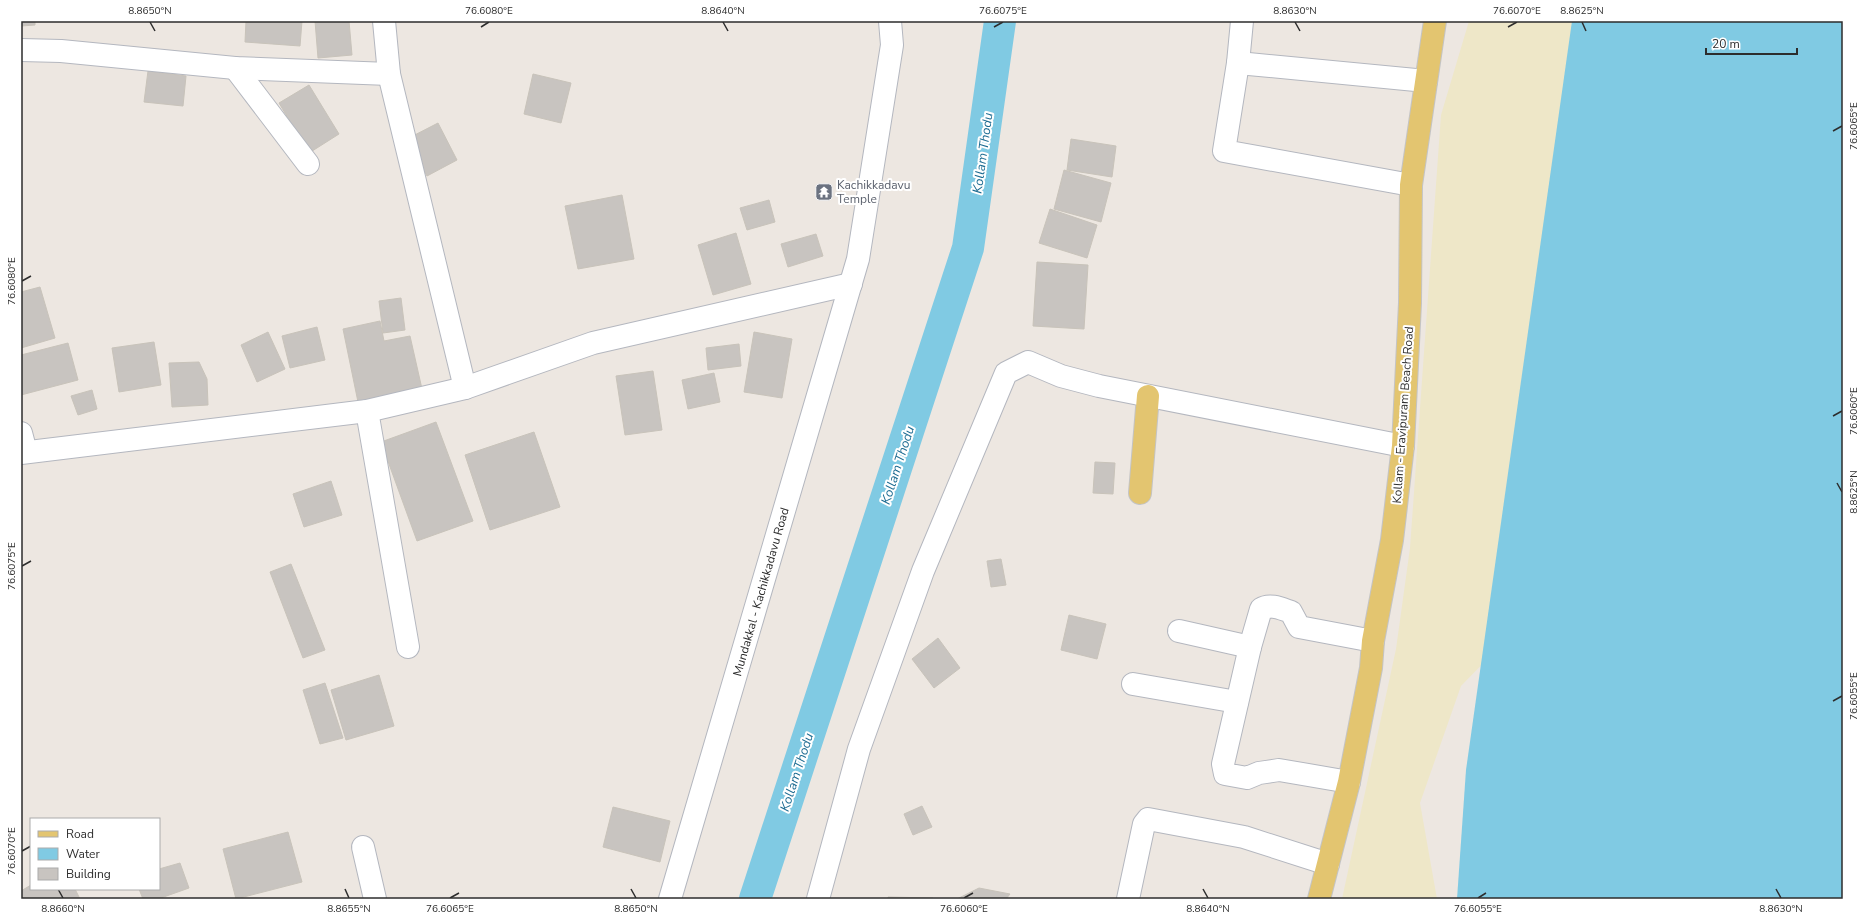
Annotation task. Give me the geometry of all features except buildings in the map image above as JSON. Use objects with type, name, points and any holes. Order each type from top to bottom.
[{"type":"main road","name":"Kollam - Eravipuram Beach Road","points":[[1319,899],[1349,782],[1371,668],[1373,641],[1392,540],[1403,446],[1410,303],[1411,185],[1435,21]]},
{"type":"main road","points":[[1140,493],[1148,396]]},
{"type":"street","points":[[384,21],[389,74],[465,388]]},
{"type":"street","name":"Mundakkal - Kachikkadavu Road","points":[[670,899],[852,284],[858,260],[892,45],[890,21]]},
{"type":"street","points":[[1242,21],[1238,63],[1224,151],[1411,185]]},
{"type":"street","points":[[21,50],[61,51],[235,68],[389,74]]},
{"type":"street","points":[[1238,63],[1426,81]]},
{"type":"street","points":[[235,68],[308,164]]},
{"type":"street","points":[[23,446],[367,411],[465,388],[593,343],[852,284]]},
{"type":"street","points":[[818,899],[859,749],[912,600],[931,550],[1006,373],[1028,362],[1061,376],[1148,396],[1403,446]]},
{"type":"street","points":[[367,411],[408,647]]},
{"type":"street","points":[[1349,782],[1278,770],[1259,773],[1247,778],[1225,774],[1222,764],[1250,647],[1261,609],[1265,606],[1291,612],[1299,627],[1373,641]]},
{"type":"street","points":[[1179,631],[1250,647]]},
{"type":"street","points":[[1133,684],[1237,702]]},
{"type":"street","points":[[1128,899],[1144,824],[1148,819],[1244,837],[1328,864]]},
{"type":"street","points":[[363,848],[376,899]]},
{"type":"sand","points":[[1469,21],[1680,21],[1533,612],[1461,686],[1420,803],[1437,899],[1342,899],[1396,649],[1410,548],[1441,115]]},
{"type":"water","points":[[1572,21],[1843,21],[1843,899],[1457,899],[1466,770]]},
{"type":"waterway","name":"Kollam Thodu","points":[[755,899],[968,248],[1000,21]]},
{"type":"place","name":"Kachikkadavu Temple","points":[[824,192]]}]
